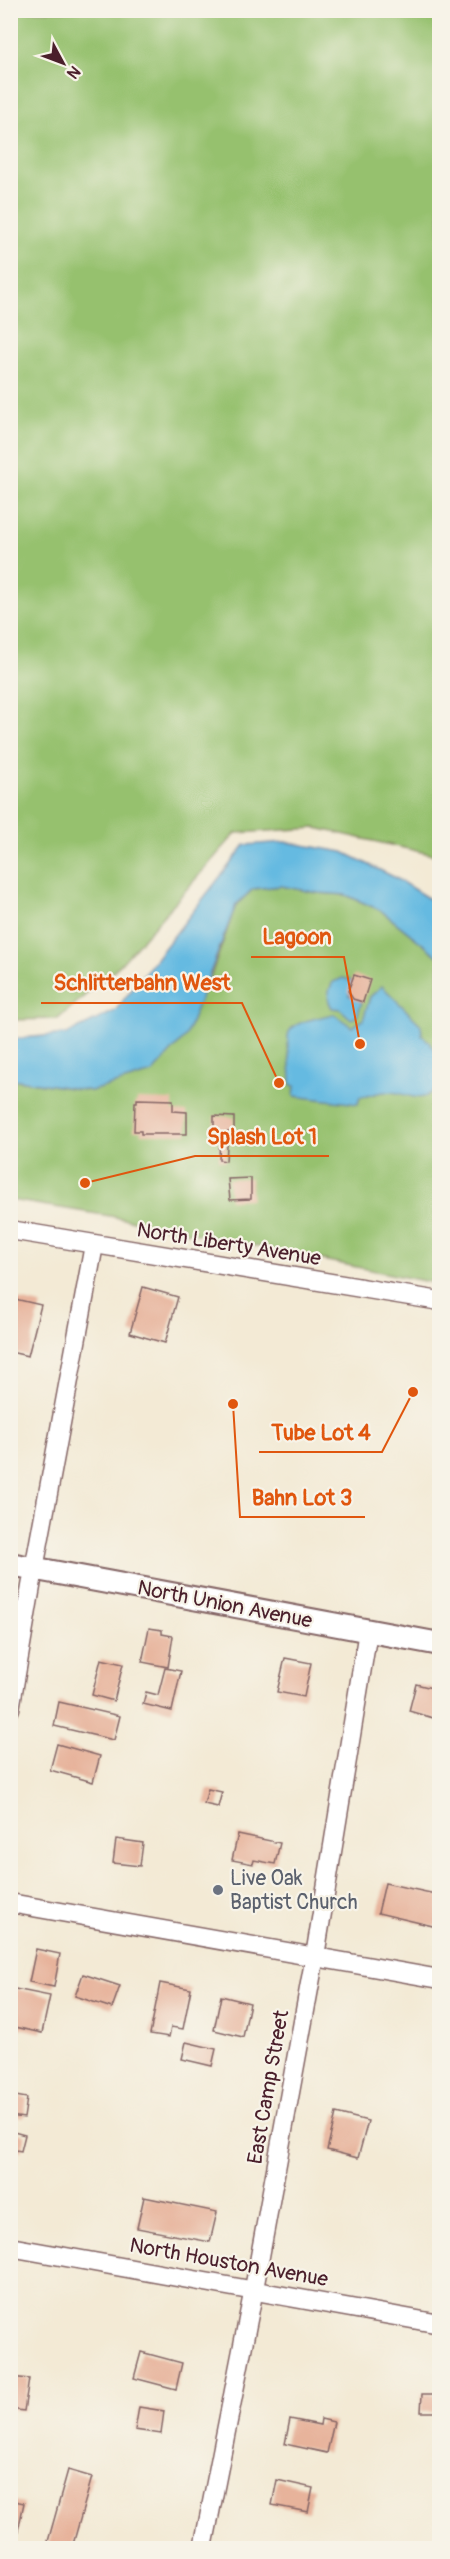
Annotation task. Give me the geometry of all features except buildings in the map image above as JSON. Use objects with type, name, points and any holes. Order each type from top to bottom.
[{"type":"street","name":"North Liberty Avenue","points":[[10,1230],[440,1301]]},
{"type":"street","points":[[10,1710],[94,1245]]},
{"type":"street","name":"North Union Avenue","points":[[10,1564],[440,1644]]},
{"type":"street","name":"East Camp Street","points":[[203,2548],[254,2289],[315,1956],[368,1631]]},
{"type":"street","points":[[10,1903],[440,1979]]},
{"type":"street","name":"North Houston Avenue","points":[[10,2247],[440,2324]]},
{"type":"green space","points":[[10,11],[440,11],[439,856],[316,828],[236,833],[120,965],[58,1019],[10,1020]]},
{"type":"green space","points":[[281,886],[318,893],[346,895],[380,910],[439,957],[439,1284],[110,1216],[11,1200],[10,1079],[91,1091],[208,984],[236,905],[253,889]]},
{"type":"water","points":[[286,842],[343,852],[394,877],[439,905],[439,957],[380,910],[346,895],[318,893],[281,886],[253,889],[236,905],[186,1036],[152,1073],[91,1091],[11,1079],[11,1039],[67,1034],[115,1011],[245,845]]},
{"type":"water","points":[[343,978],[352,981],[349,995],[362,1002],[357,1017],[351,1019],[340,1009],[332,1008],[328,998],[333,982]]},
{"type":"water","points":[[382,986],[421,1025],[422,1035],[437,1055],[439,1086],[432,1093],[420,1098],[383,1092],[360,1097],[358,1104],[294,1096],[295,1086],[291,1085],[288,1042],[288,1034],[292,1028],[300,1023],[334,1014],[352,1027],[363,1020],[370,997]]},
{"type":"place","name":"Lagoon","points":[[360,1044]]},
{"type":"place","name":"Schlitterbahn West","points":[[279,1083]]},
{"type":"place","name":"Splash Lot 1","points":[[85,1183]]},
{"type":"place","name":"Tube Lot 4","points":[[413,1392]]},
{"type":"place","name":"Bahn Lot 3","points":[[233,1404]]},
{"type":"place","name":"Live Oak Baptist Church","points":[[218,1890]]}]
